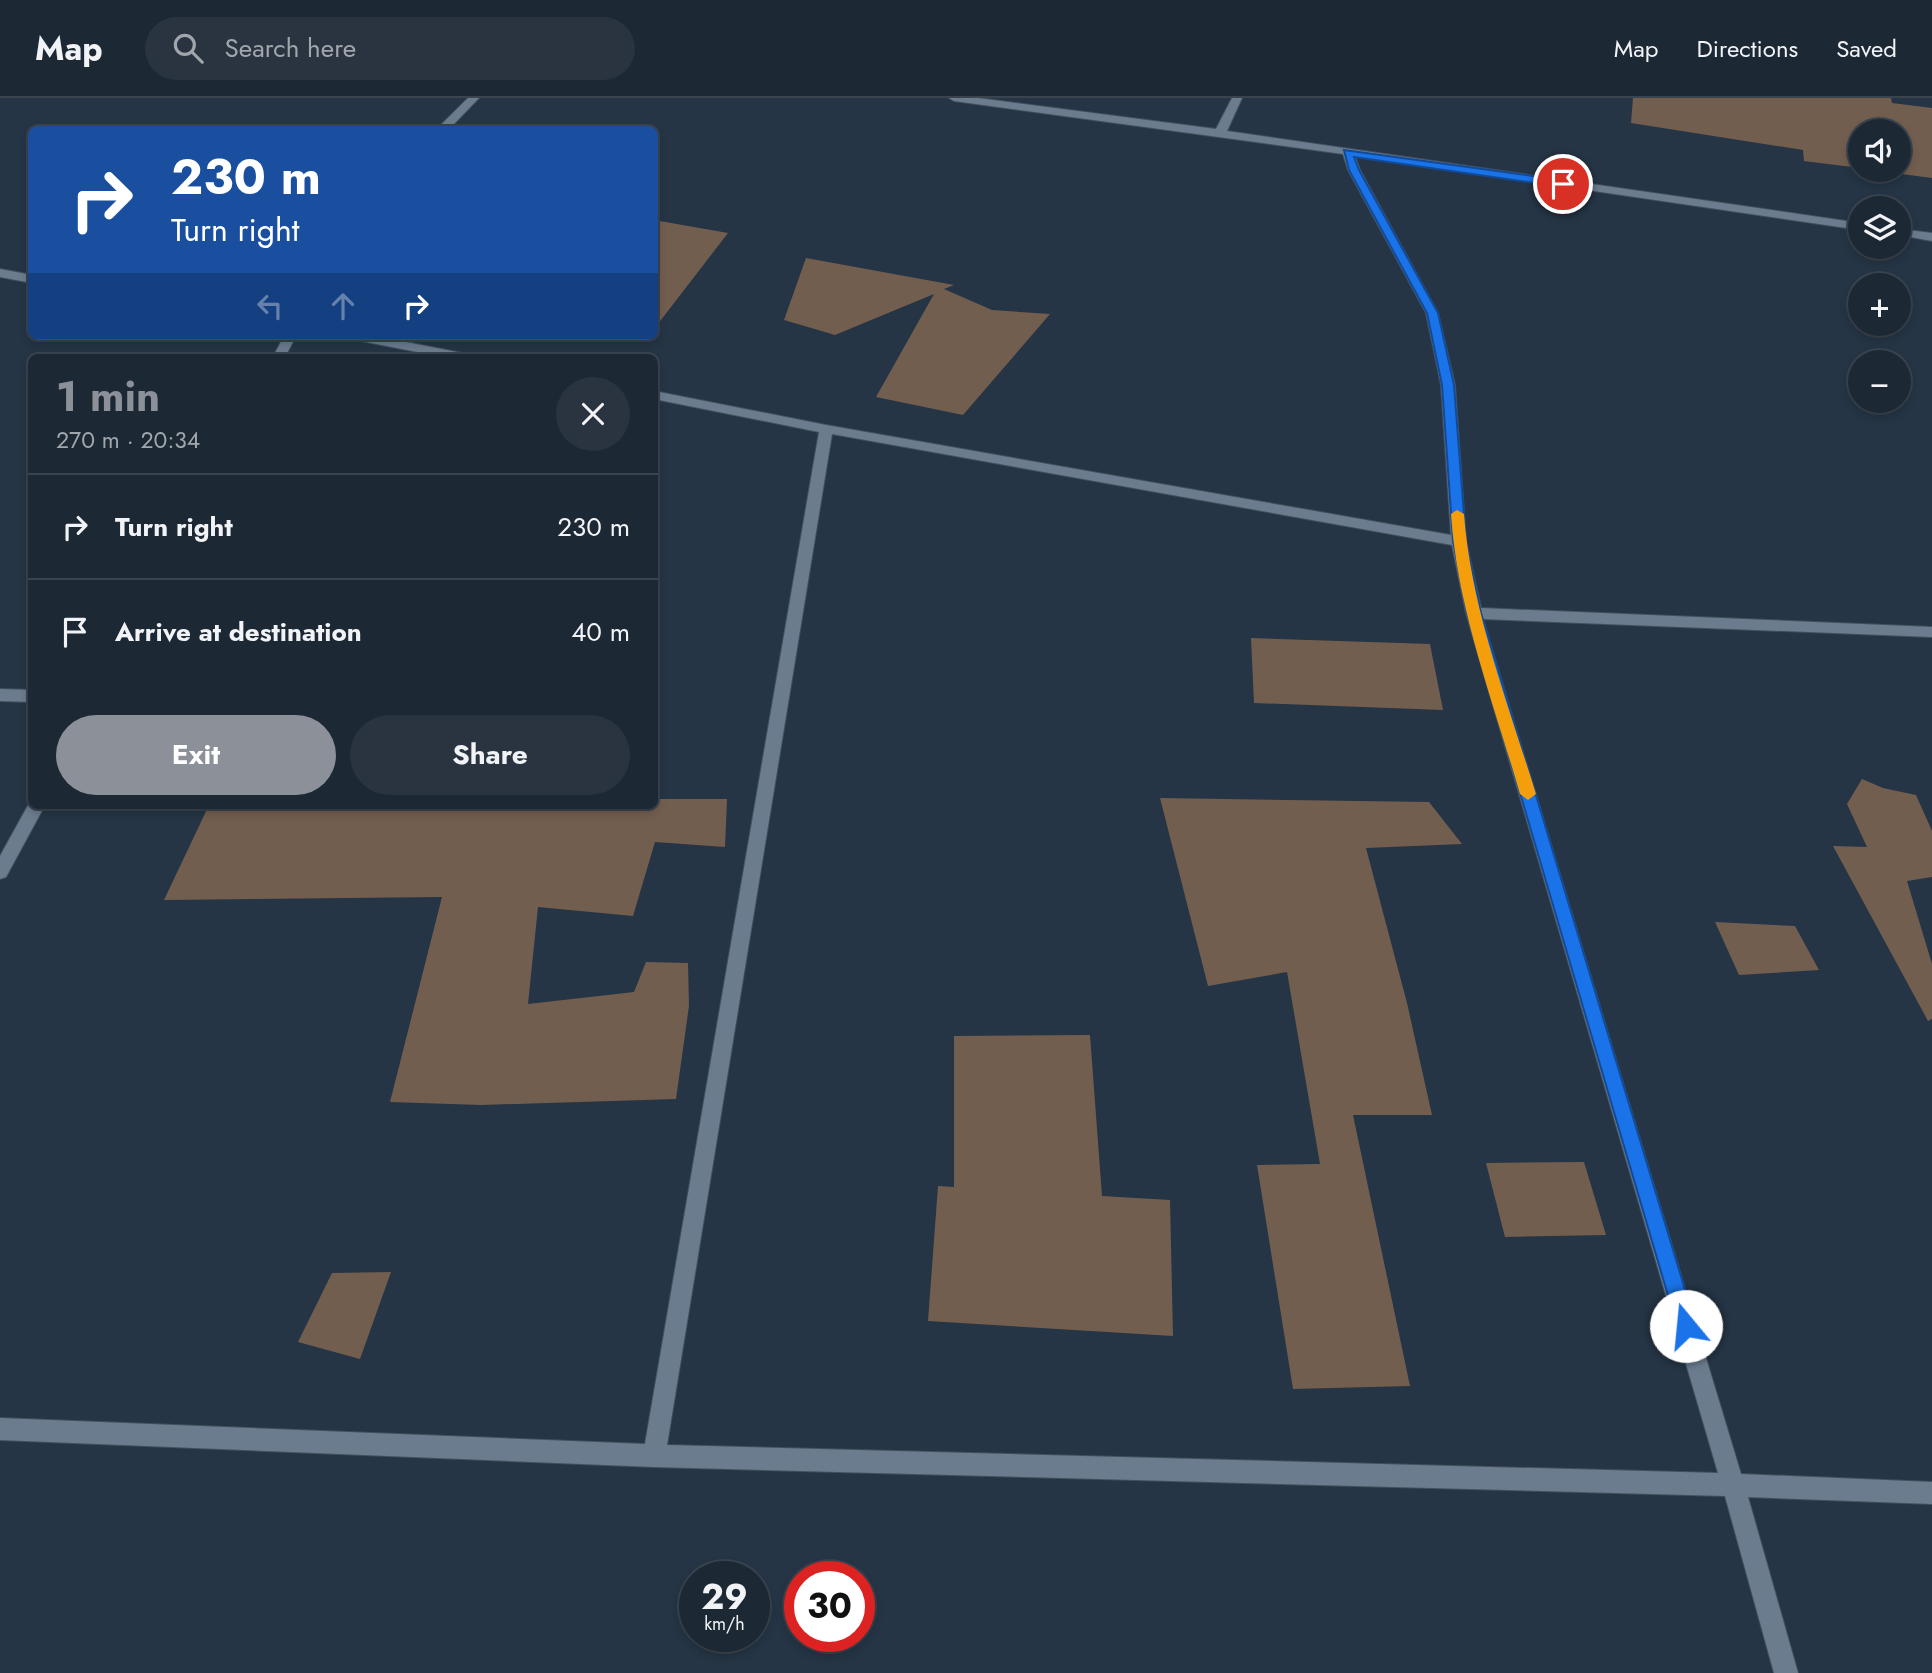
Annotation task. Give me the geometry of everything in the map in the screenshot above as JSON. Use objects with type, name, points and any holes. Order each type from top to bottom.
[{"type":"street","points":[[445,126],[474,98]]},
{"type":"street","points":[[954,98],[1220,133],[1848,224]]},
{"type":"street","points":[[1220,133],[1237,98]]},
{"type":"street","points":[[1348,153],[1354,170],[1433,313],[1448,385],[1459,541],[1474,613],[1733,1485],[1786,1673]]},
{"type":"street","points":[[1911,234],[1932,237]]},
{"type":"street","points":[[0,273],[28,278]]},
{"type":"street","points":[[376,340],[447,354]]},
{"type":"street","points":[[658,396],[826,429],[1459,541]]},
{"type":"street","points":[[654,1456],[826,429]]},
{"type":"street","points":[[1474,613],[1932,632]]},
{"type":"street","points":[[0,695],[28,696]]},
{"type":"street","points":[[0,872],[35,809]]},
{"type":"street","points":[[0,1429],[654,1456],[1733,1485],[1932,1493]]},
{"type":"building","points":[[1633,98],[1891,98],[1892,103],[1932,108],[1932,178],[1911,175],[1911,119],[1848,119],[1848,166],[1804,161],[1803,150],[1631,123]]},
{"type":"building","points":[[658,221],[728,233],[658,324]]},
{"type":"building","points":[[806,258],[954,285],[944,289],[992,310],[1050,314],[963,415],[876,397],[934,294],[835,335],[784,320]]},
{"type":"building","points":[[1251,638],[1430,644],[1443,710],[1254,703]]},
{"type":"building","points":[[1862,779],[1883,788],[1916,795],[1932,831],[1932,877],[1907,881],[1932,964],[1932,1019],[1928,1021],[1833,846],[1867,847],[1847,804]]},
{"type":"building","points":[[1160,798],[1429,802],[1462,844],[1366,848],[1407,1003],[1432,1115],[1353,1115],[1410,1386],[1293,1389],[1257,1165],[1320,1164],[1287,972],[1208,986]]},
{"type":"building","points":[[658,799],[727,799],[725,847],[655,842],[633,916],[538,907],[528,1004],[634,992],[646,962],[688,963],[689,1006],[676,1099],[481,1105],[390,1102],[442,897],[164,900],[207,809],[658,809]]},
{"type":"building","points":[[1715,922],[1795,926],[1819,970],[1739,975]]},
{"type":"building","points":[[1090,1035],[1102,1196],[1170,1200],[1173,1336],[928,1321],[938,1186],[954,1187],[954,1036]]},
{"type":"building","points":[[1584,1162],[1606,1235],[1505,1237],[1486,1163]]},
{"type":"building","points":[[391,1272],[360,1359],[298,1342],[332,1273]]},
{"type":"slow traffic","points":[[1457,514],[1459,541],[1474,613],[1528,794]]},
{"type":"route","points":[[1563,184],[1348,153],[1354,170],[1433,313],[1448,385],[1459,541],[1474,613],[1686,1326]]}]
